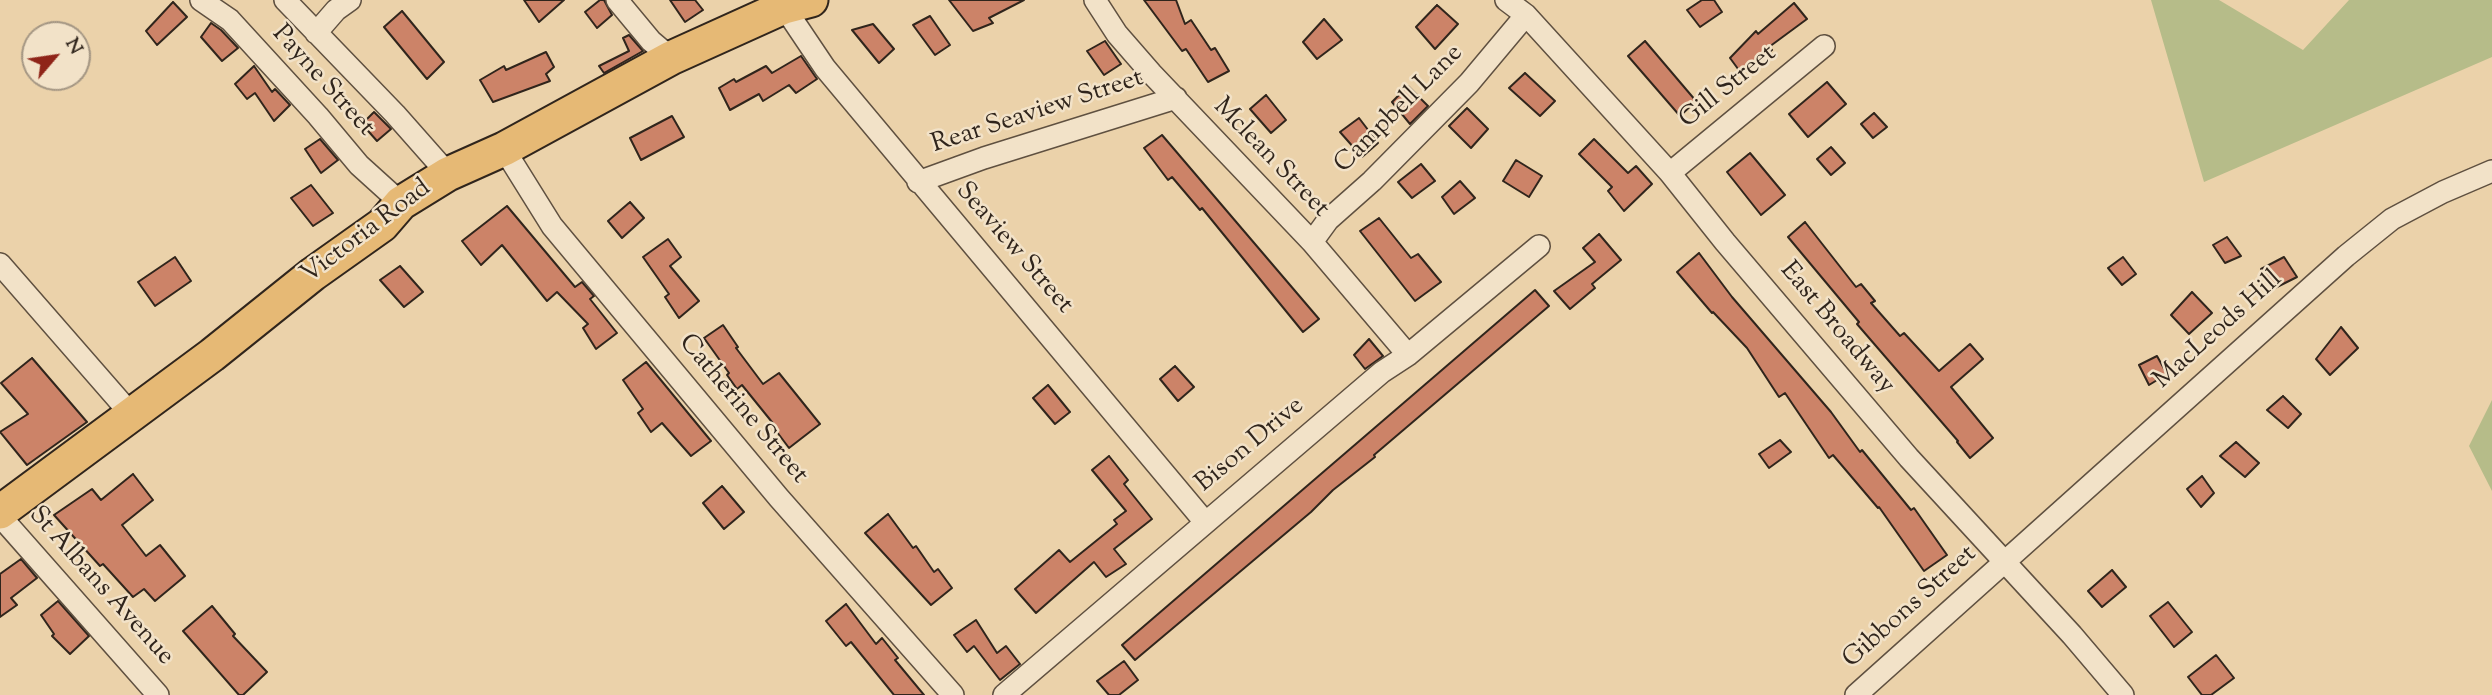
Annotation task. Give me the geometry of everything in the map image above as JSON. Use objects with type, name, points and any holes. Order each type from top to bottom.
[{"type":"main road","name":"Victoria Road","points":[[0,514],[212,355],[313,274],[382,225],[401,202],[448,174],[504,149],[671,58],[798,4]]},
{"type":"street","name":"Payne Street","points":[[201,0],[230,20],[318,116],[359,166],[401,202]]},
{"type":"street","points":[[285,0],[395,114],[448,174]]},
{"type":"street","points":[[316,33],[336,10],[350,0]]},
{"type":"street","points":[[617,0],[651,41],[671,58]]},
{"type":"street","name":"Mclean Street","points":[[1095,0],[1127,46],[1312,242],[1408,355]]},
{"type":"street","name":"East Broadway","points":[[1506,0],[1526,15],[1670,173],[1725,242],[1909,458],[2072,635],[2123,695]]},
{"type":"street","name":"Seaview Street","points":[[798,4],[816,57],[1205,522]]},
{"type":"street","name":"Campbell Lane","points":[[1312,242],[1328,220],[1372,181],[1469,83],[1526,15]]},
{"type":"street","name":"Gill Street","points":[[1670,173],[1824,46]]},
{"type":"street","name":"Rear Seaview Street","points":[[918,182],[1176,98]]},
{"type":"street","name":"Catherine Street","points":[[504,149],[552,226],[779,498],[953,695]]},
{"type":"street","name":"MacLeods Hill","points":[[2004,563],[2351,251],[2392,219],[2443,192],[2492,171]]},
{"type":"street","name":"Bison Drive","points":[[1004,695],[1382,372],[1408,355],[1539,246]]},
{"type":"street","points":[[0,264],[130,414]]},
{"type":"street","name":"St Albans Avenue","points":[[0,514],[158,695]]},
{"type":"street","name":"Gibbons Street","points":[[1856,695],[2004,563]]},
{"type":"green space","points":[[2151,0],[2219,0],[2303,50],[2349,0],[2492,0],[2492,57],[2204,182]]},
{"type":"green space","points":[[2492,400],[2492,491],[2469,446]]},
{"type":"building","points":[[524,0],[564,0],[539,22]]},
{"type":"building","points":[[600,0],[604,0],[612,15],[597,28],[585,12]]},
{"type":"building","points":[[670,0],[695,0],[703,10],[685,22]]},
{"type":"building","points":[[949,0],[1024,0],[989,18],[993,23],[973,31]]},
{"type":"building","points":[[1144,0],[1176,0],[1185,24],[1191,20],[1211,50],[1215,48],[1229,71],[1208,82],[1186,49],[1182,51]]},
{"type":"building","points":[[1702,0],[1714,0],[1722,12],[1700,27],[1687,10]]},
{"type":"building","points":[[173,2],[187,17],[157,45],[146,31]]},
{"type":"building","points":[[1794,3],[1807,19],[1769,47],[1772,50],[1741,73],[1730,58],[1756,31],[1758,34]]},
{"type":"building","points":[[1437,5],[1458,24],[1435,49],[1416,27]]},
{"type":"building","points":[[402,11],[444,62],[427,79],[384,27]]},
{"type":"building","points":[[930,16],[950,45],[935,55],[913,25]]},
{"type":"building","points":[[1324,19],[1342,40],[1317,59],[1303,42]]},
{"type":"building","points":[[211,23],[238,48],[222,61],[201,37]]},
{"type":"building","points":[[873,24],[894,49],[879,63],[852,30]]},
{"type":"building","points":[[629,35],[643,51],[604,73],[599,66],[629,51],[623,38]]},
{"type":"building","points":[[1105,41],[1121,64],[1104,75],[1087,51]]},
{"type":"building","points":[[1645,41],[1696,101],[1680,116],[1628,56]]},
{"type":"building","points":[[546,52],[554,67],[546,74],[550,81],[493,102],[480,80],[504,66],[506,70]]},
{"type":"building","points":[[801,56],[817,79],[796,93],[789,85],[763,101],[759,94],[730,110],[719,88],[766,66],[772,73]]},
{"type":"building","points":[[254,66],[272,92],[275,89],[290,105],[274,121],[255,93],[247,99],[235,84]]},
{"type":"building","points":[[1525,73],[1555,101],[1540,116],[1509,88]]},
{"type":"building","points":[[1827,82],[1846,104],[1808,137],[1789,114]]},
{"type":"building","points":[[1408,86],[1428,106],[1410,124],[1392,102]]},
{"type":"building","points":[[1266,95],[1286,120],[1271,133],[1250,109]]},
{"type":"building","points":[[1467,108],[1488,129],[1471,148],[1449,126]]},
{"type":"building","points":[[374,112],[391,129],[377,141],[362,124]]},
{"type":"building","points":[[1874,113],[1887,127],[1873,138],[1861,124]]},
{"type":"building","points":[[672,116],[684,137],[641,160],[630,138]]},
{"type":"building","points":[[1359,118],[1378,143],[1362,157],[1340,132]]},
{"type":"building","points":[[1162,135],[1319,319],[1303,332],[1202,208],[1200,210],[1172,177],[1168,180],[1144,148]]},
{"type":"building","points":[[320,139],[338,160],[321,173],[305,149]]},
{"type":"building","points":[[1594,139],[1628,173],[1636,166],[1652,184],[1624,211],[1608,191],[1612,187],[1579,154]]},
{"type":"building","points":[[1831,147],[1845,163],[1831,175],[1817,159]]},
{"type":"building","points":[[1750,153],[1785,195],[1761,215],[1727,172]]},
{"type":"building","points":[[1516,160],[1542,176],[1529,197],[1503,181]]},
{"type":"building","points":[[1421,164],[1435,181],[1412,198],[1398,182]]},
{"type":"building","points":[[1460,181],[1475,198],[1454,214],[1442,197]]},
{"type":"building","points":[[311,185],[333,213],[313,226],[291,198]]},
{"type":"building","points":[[630,202],[644,218],[622,238],[608,221]]},
{"type":"building","points":[[507,206],[575,287],[582,282],[594,296],[590,299],[617,333],[596,349],[583,328],[588,324],[557,292],[547,301],[502,245],[481,265],[462,241]]},
{"type":"building","points":[[1379,218],[1411,258],[1418,254],[1441,282],[1415,301],[1360,231]]},
{"type":"building","points":[[1805,222],[1856,287],[1861,284],[1875,301],[1871,303],[1900,336],[1904,333],[1939,371],[1970,344],[1983,359],[1951,387],[1993,438],[1970,458],[1788,237]]},
{"type":"building","points":[[1599,234],[1621,260],[1592,284],[1595,288],[1570,309],[1554,291],[1595,262],[1583,248]]},
{"type":"building","points":[[2227,237],[2241,256],[2225,263],[2213,245]]},
{"type":"building","points":[[668,239],[681,257],[670,266],[699,301],[679,318],[665,297],[669,294],[643,257]]},
{"type":"building","points":[[1699,253],[1732,297],[1831,412],[1860,452],[1862,450],[1911,510],[1914,508],[1947,555],[1924,571],[1879,507],[1833,455],[1829,458],[1785,393],[1779,397],[1747,348],[1677,272]]},
{"type":"building","points":[[175,257],[191,281],[155,306],[138,282]]},
{"type":"building","points":[[2123,257],[2136,274],[2122,285],[2108,268]]},
{"type":"building","points":[[2284,257],[2297,277],[2273,289],[2261,269]]},
{"type":"building","points":[[400,266],[423,292],[404,307],[380,280]]},
{"type":"building","points":[[1535,290],[1549,306],[1135,660],[1122,645]]},
{"type":"building","points":[[2192,292],[2212,313],[2189,334],[2171,315]]},
{"type":"building","points":[[723,325],[738,347],[736,348],[763,384],[779,373],[820,424],[789,448],[774,428],[776,427],[742,385],[737,389],[704,338]]},
{"type":"building","points":[[2341,327],[2358,348],[2330,375],[2316,359]]},
{"type":"building","points":[[1369,339],[1383,356],[1365,369],[1354,355]]},
{"type":"building","points":[[2157,356],[2167,374],[2149,385],[2139,365]]},
{"type":"building","points":[[32,358],[87,422],[27,465],[0,432],[28,414],[1,383]]},
{"type":"building","points":[[646,362],[711,441],[691,456],[662,423],[651,432],[638,413],[643,409],[623,380]]},
{"type":"building","points":[[1175,366],[1194,387],[1178,401],[1160,379]]},
{"type":"building","points":[[1048,385],[1070,412],[1055,424],[1033,398]]},
{"type":"building","points":[[2283,396],[2301,414],[2288,428],[2267,410]]},
{"type":"building","points":[[1780,440],[1791,452],[1769,468],[1759,454]]},
{"type":"building","points":[[2236,442],[2259,463],[2245,477],[2220,456]]},
{"type":"building","points":[[1109,456],[1128,480],[1124,484],[1152,519],[1114,549],[1126,564],[1106,577],[1094,562],[1036,613],[1015,589],[1059,550],[1070,562],[1117,524],[1114,520],[1126,511],[1092,470]]},
{"type":"building","points":[[133,474],[153,500],[122,525],[146,556],[160,545],[185,576],[155,601],[144,589],[133,597],[103,564],[100,566],[54,515],[92,489],[101,500]]},
{"type":"building","points":[[2202,476],[2214,493],[2201,507],[2187,489]]},
{"type":"building","points":[[722,486],[744,512],[724,529],[703,503]]},
{"type":"building","points":[[888,514],[913,548],[916,546],[934,572],[938,569],[952,588],[931,605],[865,533]]},
{"type":"building","points":[[21,559],[37,578],[11,598],[17,605],[0,617],[0,574]]},
{"type":"building","points":[[2112,570],[2126,587],[2102,607],[2088,591]]},
{"type":"building","points":[[58,601],[89,636],[70,654],[52,636],[54,634],[41,615]]},
{"type":"building","points":[[2168,602],[2192,632],[2174,647],[2150,616]]},
{"type":"building","points":[[846,604],[876,644],[882,638],[898,658],[895,660],[924,695],[894,695],[851,642],[846,646],[826,621]]},
{"type":"building","points":[[212,606],[235,634],[233,636],[267,672],[243,695],[239,695],[183,631]]},
{"type":"building","points":[[976,620],[997,653],[1006,646],[1020,664],[1000,680],[974,646],[967,652],[954,635]]},
{"type":"building","points":[[2216,655],[2234,678],[2211,695],[2202,695],[2188,677]]},
{"type":"building","points":[[1124,661],[1138,680],[1119,695],[1109,695],[1097,681]]}]
